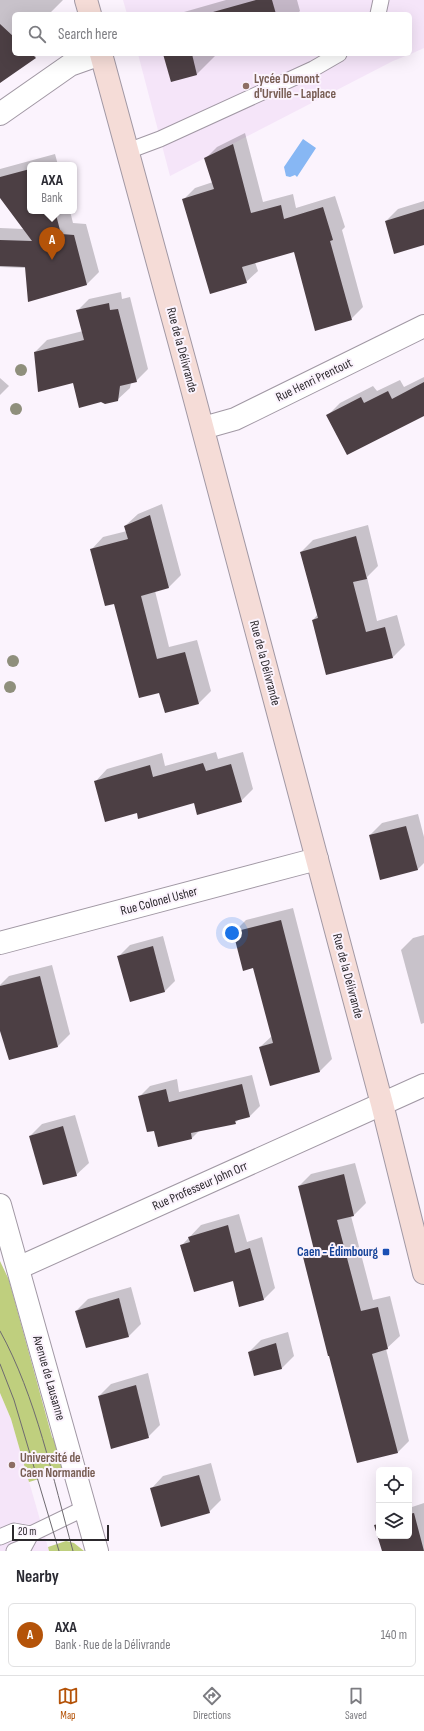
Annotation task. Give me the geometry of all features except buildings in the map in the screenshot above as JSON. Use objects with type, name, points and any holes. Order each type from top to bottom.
[{"type":"main road","points":[[86,0],[89,12]]},
{"type":"main road","name":"Rue de la Délivrande","points":[[102,56],[203,428],[382,1104],[424,1273]]},
{"type":"street","points":[[0,114],[70,65],[95,56]]},
{"type":"street","name":"Rue Henri Prentout","points":[[203,428],[235,419],[424,326]]},
{"type":"street","name":"Rue Colonel Usher","points":[[0,943],[317,859]]},
{"type":"street","name":"Rue Professeur John Orr","points":[[18,1268],[424,1085]]},
{"type":"street","name":"Avenue de Lausanne","points":[[0,1205],[97,1551]]},
{"type":"lane","points":[[378,12],[380,0]]},
{"type":"lane","points":[[128,152],[160,139],[313,69],[336,56]]},
{"type":"lane","points":[[0,1537],[14,1531],[31,1534],[85,1508]]},
{"type":"lane","points":[[14,1551],[24,1547],[31,1534]]},
{"type":"shaded area","name":"Lycée Dumont d'Urville - Laplace","points":[[123,0],[424,0],[424,48],[412,53],[412,12],[126,12]]},
{"type":"shaded area","name":"Lycée Dumont d'Urville - Laplace","points":[[139,56],[406,56],[393,61],[170,176]]},
{"type":"shaded area","name":"Université de Caen Normandie","points":[[0,1393],[11,1419],[49,1551],[0,1551]]},
{"type":"green space","points":[[0,1261],[9,1280],[52,1437],[60,1449],[66,1471],[29,1482],[11,1419],[0,1393]]},
{"type":"green space","points":[[66,1541],[74,1543],[84,1551],[49,1551],[48,1547]]},
{"type":"water","points":[[303,139],[316,148],[297,177],[295,175],[290,177],[286,176],[284,167]]},
{"type":"tram line","points":[[0,1331],[13,1356],[34,1410],[73,1551]]},
{"type":"tram line","points":[[0,1364],[14,1400],[59,1551]]},
{"type":"place","name":"Lycée Dumont d'Urville - Laplace","points":[[246,86]]},
{"type":"place","name":"AXA","points":[[52,260]]},
{"type":"place","name":"Caen - Édimbourg","points":[[386,1252]]},
{"type":"place","name":"Université de Caen Normandie","points":[[12,1465]]}]
